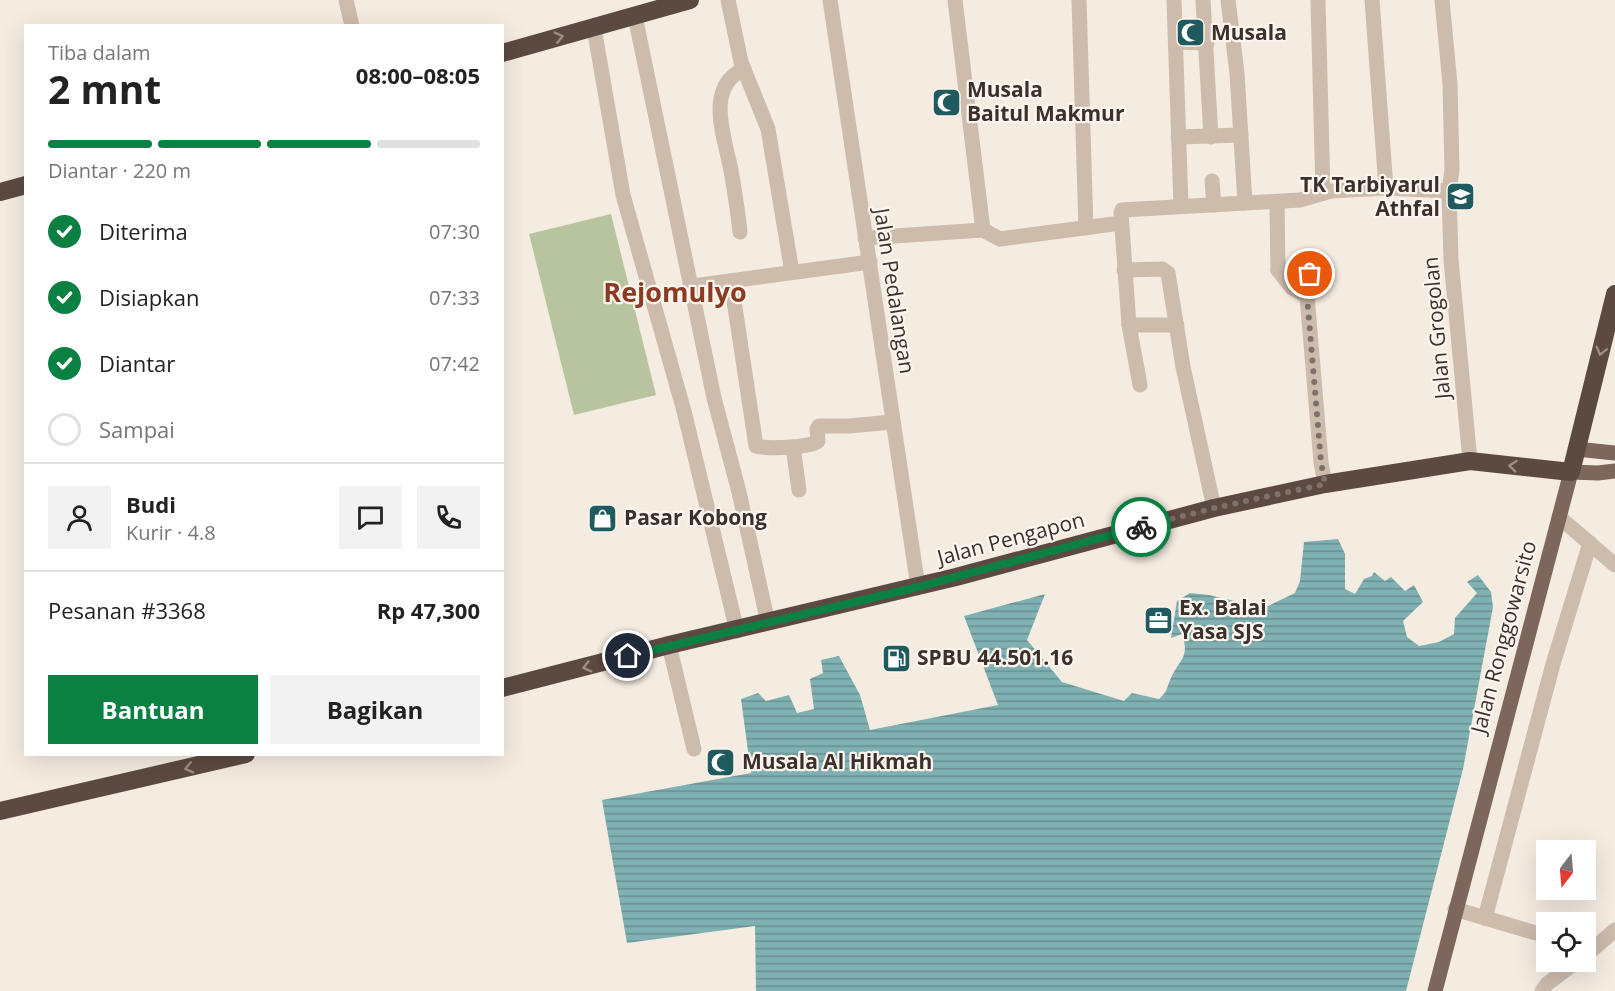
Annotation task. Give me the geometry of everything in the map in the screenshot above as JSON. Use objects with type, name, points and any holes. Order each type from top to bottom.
[{"type":"highway","points":[[504,52],[690,0]]},
{"type":"highway","points":[[0,192],[24,186]]},
{"type":"highway","name":"Jalan Ronggowarsito","points":[[1571,472],[1615,294]]},
{"type":"highway","name":"Jalan Pengapon","points":[[504,687],[669,645],[918,587],[1214,508],[1325,484],[1470,462],[1571,472]]},
{"type":"highway","points":[[0,811],[237,756]]},
{"type":"main road","points":[[1576,449],[1615,453]]},
{"type":"main road","points":[[1571,472],[1615,471]]},
{"type":"main road","name":"Jalan Ronggowarsito","points":[[1435,991],[1571,472]]},
{"type":"street","points":[[346,0],[352,24]]},
{"type":"street","points":[[728,0],[744,69],[768,129],[792,272]]},
{"type":"street","name":"Jalan Pedalangan","points":[[830,0],[918,587]]},
{"type":"street","points":[[955,0],[983,230]]},
{"type":"street","points":[[1079,0],[1086,228]]},
{"type":"street","points":[[1174,0],[1181,206]]},
{"type":"street","points":[[1203,0],[1211,137]]},
{"type":"street","points":[[1228,0],[1245,203]]},
{"type":"street","points":[[1318,0],[1323,193]]},
{"type":"street","points":[[1372,0],[1386,188]]},
{"type":"street","name":"Jalan Grogolan","points":[[1442,0],[1450,84],[1451,260],[1470,462]]},
{"type":"street","points":[[635,16],[693,286],[714,398],[739,492],[768,623]]},
{"type":"street","points":[[594,28],[623,195],[684,411],[737,631]]},
{"type":"street","points":[[1176,42],[1207,43]]},
{"type":"street","points":[[740,232],[732,175],[720,117],[720,99],[727,81],[733,74],[744,69]]},
{"type":"street","points":[[1178,137],[1241,135]]},
{"type":"street","points":[[1212,181],[1215,205]]},
{"type":"street","points":[[1140,385],[1129,325],[1121,213],[1123,210],[1277,202],[1300,200],[1323,193],[1386,188],[1449,191]]},
{"type":"street","points":[[1277,202],[1278,270],[1292,288],[1307,296]]},
{"type":"street","points":[[865,238],[983,230],[1000,239],[1122,223]]},
{"type":"street","points":[[693,286],[870,262]]},
{"type":"street","points":[[1125,270],[1162,269],[1167,271],[1169,276],[1183,367],[1214,508]]},
{"type":"street","points":[[1278,270],[1310,272],[1307,296],[1321,462],[1325,484]]},
{"type":"street","points":[[731,281],[754,443],[759,447],[816,444],[819,426],[892,422]]},
{"type":"street","points":[[1129,325],[1176,325]]},
{"type":"street","points":[[793,447],[799,490]]},
{"type":"street","points":[[1559,517],[1615,565]]},
{"type":"street","points":[[1485,918],[1553,664],[1590,543]]},
{"type":"street","points":[[669,645],[694,749]]},
{"type":"street","points":[[1455,909],[1536,933]]},
{"type":"street","points":[[1596,944],[1615,930]]},
{"type":"street","points":[[1542,991],[1563,972]]},
{"type":"green space","points":[[611,214],[656,395],[574,415],[529,234]]},
{"type":"water","points":[[1338,539],[1345,554],[1345,589],[1355,594],[1364,579],[1372,576],[1374,572],[1385,581],[1391,577],[1405,591],[1414,585],[1423,602],[1403,621],[1407,637],[1419,646],[1439,642],[1454,634],[1455,618],[1477,593],[1467,582],[1478,575],[1491,592],[1493,607],[1463,769],[1406,991],[756,991],[755,926],[627,943],[602,800],[751,773],[741,699],[758,693],[766,701],[789,695],[797,713],[814,709],[810,679],[823,673],[821,660],[839,656],[860,695],[870,730],[998,705],[964,616],[1045,594],[1027,640],[1062,682],[1124,701],[1132,693],[1159,699],[1166,691],[1183,658],[1185,648],[1182,634],[1171,638],[1177,601],[1190,593],[1209,595],[1264,608],[1295,593],[1300,581],[1304,542]]},
{"type":"way so far","points":[[1141,527],[1214,508],[1325,484],[1321,462],[1307,296],[1310,274]]},
{"type":"place","name":"Musala","points":[[1190,33]]},
{"type":"place","name":"Musala Baitul Makmur","points":[[946,102]]},
{"type":"place","name":"TK Tarbiyarul Athfal","points":[[1461,197]]},
{"type":"place","name":"Pasar Kobong","points":[[603,518]]},
{"type":"place","name":"Ex. Balai Yasa SJS","points":[[1158,620]]},
{"type":"place","name":"SPBU 44.501.16","points":[[896,658]]},
{"type":"place","name":"Musala Al Hikmah","points":[[721,762]]},
{"type":"district","name":"Rejomulyo","points":[[675,293]]},
{"type":"route","points":[[628,656],[956,578],[1141,527]]}]
